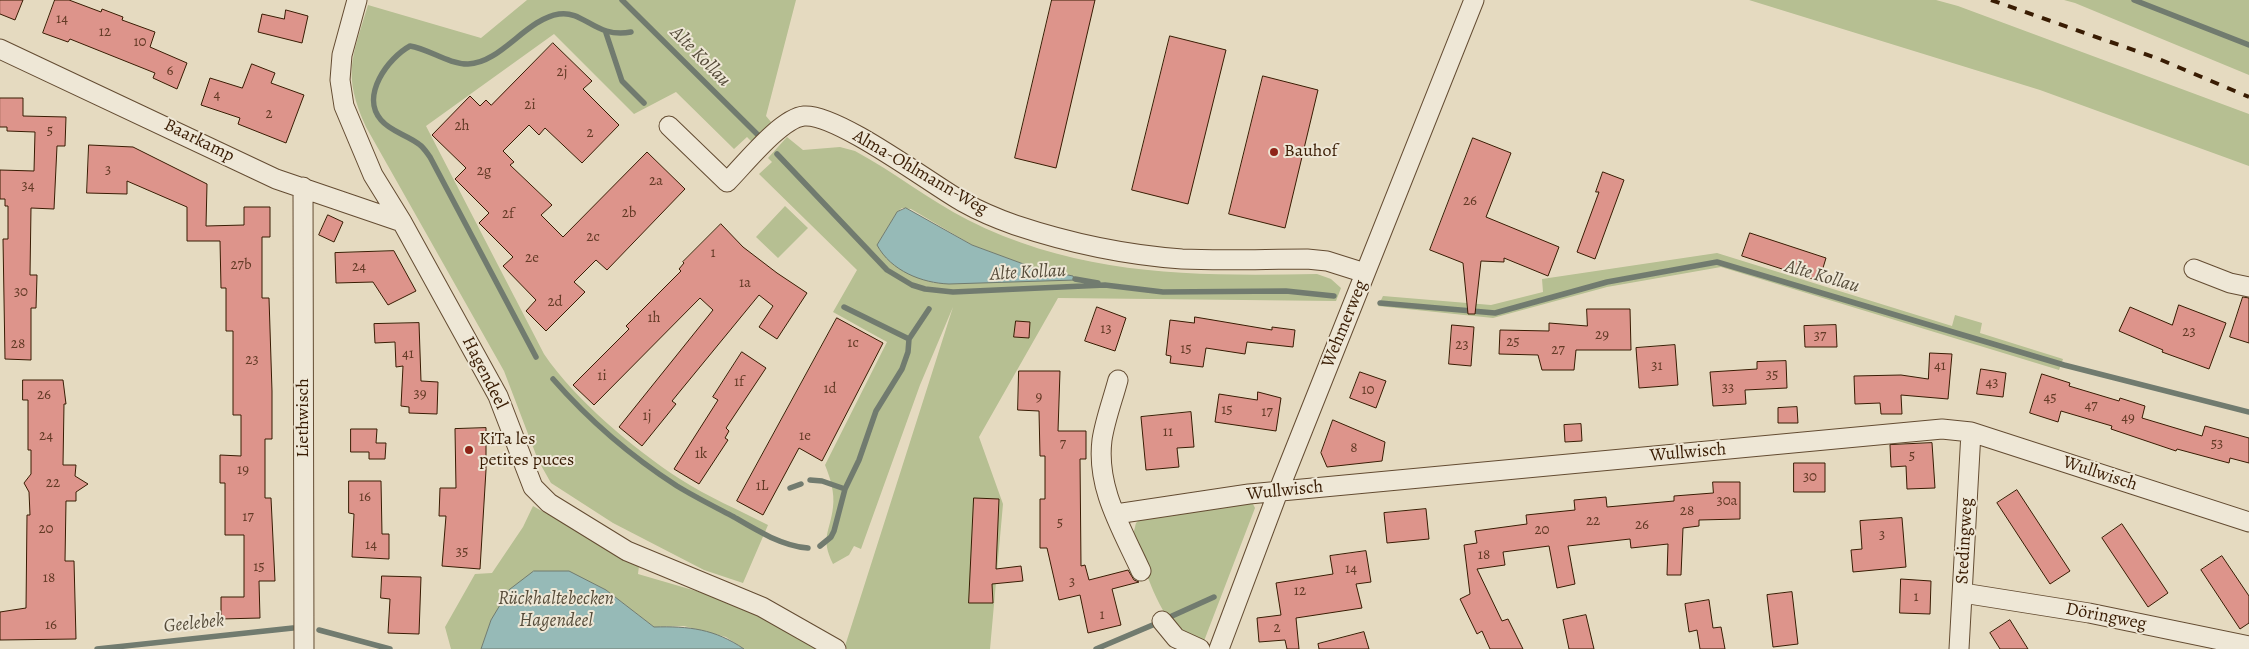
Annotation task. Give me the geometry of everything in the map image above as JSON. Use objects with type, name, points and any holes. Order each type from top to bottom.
[{"type":"street","name":"Hagendeel","points":[[357,0],[342,55],[340,80],[344,106],[373,176],[402,222],[498,396],[533,487],[549,503],[627,551],[762,607],[836,649]]},
{"type":"street","name":"Wehmerweg","points":[[1218,649],[1278,492],[1474,0]]},
{"type":"street","name":"Baarkamp","points":[[0,49],[276,179],[402,222]]},
{"type":"street","name":"Alma-Ohlmann-Weg","points":[[669,126],[728,182],[781,127],[793,119],[805,116],[834,124],[871,144],[964,202],[1014,224],[1077,243],[1141,255],[1182,259],[1307,259],[1327,261],[1365,273]]},
{"type":"street","name":"Liethwisch","points":[[304,187],[304,649]]},
{"type":"street","points":[[2194,269],[2230,284],[2249,287]]},
{"type":"street","points":[[1118,380],[1102,440],[1103,477],[1110,506],[1116,514],[1141,571]]},
{"type":"street","name":"Wullwisch","points":[[1116,514],[1278,492],[1942,429],[1971,432],[2249,522]]},
{"type":"street","name":"Stedingweg","points":[[1959,649],[1971,432]]},
{"type":"street","name":"Döringweg","points":[[1963,593],[2089,613],[2249,646]]},
{"type":"street","points":[[1162,621],[1176,638],[1200,649]]},
{"type":"green space","points":[[527,0],[796,0],[766,116],[771,122],[752,142],[747,137],[734,149],[676,92],[634,114],[554,34],[426,126],[544,354],[572,389],[606,422],[662,467],[701,492],[768,525],[743,583],[704,570],[613,523],[551,483],[538,460],[504,371],[366,127],[359,109],[354,93],[352,66],[368,5],[481,38]]},
{"type":"green space","points":[[1749,0],[1936,0],[1958,6],[2249,114],[2249,166],[2040,90]]},
{"type":"green space","points":[[2064,0],[2249,0],[2249,75],[2075,3]]},
{"type":"green space","points":[[787,137],[803,150],[840,147],[855,151],[968,220],[1010,239],[1053,253],[1096,263],[1183,273],[1317,274],[1331,279],[1341,288],[1336,301],[1058,298],[979,437],[1003,504],[990,649],[847,649],[845,646],[953,307],[920,385],[861,549],[854,546],[849,555],[833,564],[826,541],[832,516],[833,491],[825,465],[887,342],[833,312],[857,270],[759,174],[772,162],[768,158]],"holes":[[[902,208],[911,209],[972,245],[1037,269],[1073,276],[936,283],[918,277],[904,268],[877,245],[897,212]]]},
{"type":"green space","points":[[785,206],[808,228],[778,258],[756,237]]},
{"type":"green space","points":[[1717,253],[1952,326],[1955,315],[1982,323],[1980,333],[2063,359],[2059,370],[1721,267],[1607,287],[1493,318],[1378,306],[1383,296],[1491,305],[1543,292],[1542,279]]},
{"type":"green space","points":[[1247,502],[1253,504],[1255,508],[1204,641],[1190,638],[1177,629],[1167,616],[1150,583],[1133,535],[1136,523],[1143,516]]},
{"type":"green space","points":[[533,506],[639,566],[638,574],[751,607],[819,649],[744,649],[726,637],[684,626],[654,627],[606,590],[568,571],[534,571],[491,620],[481,649],[451,649],[445,627],[475,574],[492,573],[523,527]]},
{"type":"water","points":[[906,208],[972,245],[1037,269],[1073,276],[1075,280],[949,284],[928,281],[908,274],[890,262],[877,245],[897,212]]},
{"type":"water","name":"Rückhaltebecken Hagendeel","points":[[534,571],[569,571],[606,590],[654,627],[679,627],[701,630],[723,637],[744,649],[481,649],[491,620],[509,590]]},
{"type":"building","points":[[0,0],[23,0],[15,20],[0,14]]},
{"type":"building","points":[[55,0],[69,0],[101,12],[102,9],[123,17],[122,20],[155,32],[150,47],[187,63],[177,89],[153,78],[155,73],[70,39],[68,42],[43,33]]},
{"type":"building","points":[[1052,0],[1095,0],[1056,168],[1015,158]]},
{"type":"building","points":[[286,10],[308,16],[302,43],[258,32],[262,14],[284,19]]},
{"type":"building","points":[[1170,36],[1226,50],[1188,204],[1132,190]]},
{"type":"building","points":[[553,43],[592,81],[583,89],[619,125],[582,163],[545,128],[539,135],[529,125],[503,151],[514,162],[510,165],[552,205],[541,215],[563,237],[647,152],[685,189],[607,270],[596,260],[574,282],[585,292],[546,331],[526,311],[536,300],[503,266],[513,257],[479,223],[489,213],[455,179],[466,168],[432,135],[470,96],[480,106],[486,100],[491,105]]},
{"type":"building","points":[[252,64],[275,73],[271,83],[304,95],[286,143],[238,124],[240,118],[201,105],[210,78],[242,88]]},
{"type":"building","name":"Bauhof","points":[[1263,76],[1318,90],[1285,228],[1229,214]]},
{"type":"building","points":[[0,98],[23,98],[23,116],[66,117],[65,146],[57,146],[54,209],[31,208],[30,275],[37,275],[36,308],[31,308],[31,360],[5,359],[3,239],[8,239],[8,206],[5,206],[5,199],[0,199],[0,170],[34,171],[35,132],[7,131],[7,127],[0,127]]},
{"type":"building","points":[[1473,138],[1511,153],[1486,217],[1559,247],[1548,276],[1504,258],[1504,262],[1481,261],[1475,314],[1468,314],[1463,263],[1430,250]]},
{"type":"building","points":[[89,145],[133,147],[207,184],[206,226],[244,225],[244,207],[270,207],[270,237],[262,237],[262,298],[269,298],[272,439],[265,439],[265,498],[271,498],[275,581],[259,581],[260,618],[221,619],[221,597],[244,597],[244,535],[225,535],[225,483],[220,483],[220,455],[241,456],[241,415],[233,415],[233,331],[226,331],[226,288],[221,288],[220,241],[187,241],[187,207],[127,181],[127,194],[87,193]]},
{"type":"building","points":[[1603,172],[1624,180],[1595,259],[1577,252],[1599,192],[1596,192]]},
{"type":"building","points":[[328,215],[343,222],[334,242],[319,235]]},
{"type":"building","points":[[721,224],[743,247],[807,293],[777,339],[759,327],[773,306],[759,295],[672,401],[676,404],[642,446],[619,427],[713,310],[700,298],[594,405],[573,385],[629,329],[626,326],[681,271],[679,269],[683,262]]},
{"type":"building","points":[[1750,233],[1826,258],[1819,281],[1742,256]]},
{"type":"building","points":[[394,251],[416,291],[388,305],[373,282],[336,283],[335,253]]},
{"type":"building","points":[[2243,297],[2249,298],[2249,343],[2230,337]]},
{"type":"building","points":[[2179,305],[2226,323],[2209,369],[2162,352],[2163,350],[2119,331],[2130,307],[2172,325]]},
{"type":"building","points":[[1097,307],[1126,318],[1115,351],[1085,341]]},
{"type":"building","points":[[1587,309],[1630,309],[1631,350],[1576,350],[1574,370],[1542,370],[1538,355],[1499,354],[1500,330],[1549,331],[1549,323],[1587,326]]},
{"type":"building","points":[[1195,317],[1272,330],[1272,327],[1295,330],[1293,347],[1247,342],[1245,354],[1206,348],[1203,367],[1170,363],[1171,356],[1166,355],[1170,320],[1194,323]]},
{"type":"building","points":[[837,318],[883,343],[822,461],[799,448],[763,515],[737,501]]},
{"type":"building","points":[[1016,321],[1030,322],[1029,338],[1014,337]]},
{"type":"building","points":[[419,323],[421,381],[438,382],[437,414],[409,413],[409,407],[401,406],[403,366],[396,367],[395,342],[375,343],[374,324]]},
{"type":"building","points":[[1452,325],[1474,327],[1471,366],[1449,364]]},
{"type":"building","points":[[1836,325],[1837,347],[1805,347],[1804,326]]},
{"type":"building","points":[[1675,345],[1678,385],[1639,388],[1636,348]]},
{"type":"building","points":[[742,352],[766,368],[726,428],[729,431],[725,438],[728,440],[699,484],[674,469],[718,400],[713,397]]},
{"type":"building","points":[[1930,353],[1952,354],[1948,399],[1901,395],[1902,414],[1881,414],[1880,403],[1855,404],[1854,376],[1901,375],[1928,379]]},
{"type":"building","points":[[1786,361],[1787,388],[1745,390],[1746,404],[1713,406],[1710,372],[1757,369],[1757,362]]},
{"type":"building","points":[[1981,369],[2006,373],[2003,397],[1977,394]]},
{"type":"building","points":[[1019,371],[1060,371],[1058,431],[1086,431],[1086,459],[1080,459],[1081,566],[1085,565],[1089,580],[1128,570],[1134,580],[1139,582],[1112,589],[1121,625],[1088,633],[1080,595],[1059,600],[1047,548],[1040,548],[1040,499],[1045,499],[1045,456],[1040,456],[1039,411],[1018,410]]},
{"type":"building","points":[[1360,372],[1386,381],[1376,408],[1350,398]]},
{"type":"building","points":[[2042,374],[2070,383],[2069,386],[2119,401],[2120,398],[2145,406],[2142,418],[2202,436],[2205,426],[2249,438],[2249,463],[2230,458],[2229,463],[2177,449],[2176,451],[2111,429],[2112,426],[2061,411],[2058,422],[2030,413]]},
{"type":"building","points":[[23,380],[63,380],[66,404],[64,404],[63,465],[76,465],[75,476],[88,484],[76,492],[76,501],[66,501],[65,561],[74,561],[76,639],[0,640],[0,612],[26,608],[27,515],[30,515],[29,492],[24,483],[31,474],[31,450],[28,450],[28,400],[23,400]]},
{"type":"building","points":[[1258,392],[1281,398],[1276,431],[1215,422],[1219,394],[1257,400]]},
{"type":"building","points":[[1797,407],[1798,423],[1778,423],[1778,408]]},
{"type":"building","points":[[1191,412],[1194,447],[1177,448],[1179,467],[1146,470],[1141,417]]},
{"type":"building","points":[[1333,420],[1385,442],[1382,461],[1327,467],[1321,453]]},
{"type":"building","points":[[1581,424],[1582,441],[1565,442],[1564,425]]},
{"type":"building","points":[[486,428],[486,470],[480,569],[442,566],[446,516],[439,516],[440,488],[456,488],[455,429]]},
{"type":"building","points":[[351,429],[377,429],[376,443],[386,443],[385,459],[369,459],[369,452],[351,452]]},
{"type":"building","points":[[1932,443],[1935,488],[1907,489],[1906,466],[1891,467],[1890,445]]},
{"type":"building","points":[[1794,463],[1825,463],[1825,492],[1794,492]]},
{"type":"building","points":[[349,481],[381,481],[382,534],[389,534],[389,559],[352,557],[354,514],[349,513]]},
{"type":"building","points":[[1713,482],[1740,482],[1740,519],[1699,520],[1699,526],[1683,528],[1681,575],[1667,575],[1668,544],[1631,548],[1630,539],[1568,546],[1575,584],[1557,588],[1549,546],[1503,552],[1505,565],[1477,569],[1502,621],[1508,619],[1523,649],[1490,649],[1482,631],[1477,634],[1460,599],[1470,594],[1464,545],[1477,543],[1475,531],[1527,524],[1526,515],[1575,510],[1574,500],[1606,497],[1607,507],[1674,501],[1674,496],[1713,493]]},
{"type":"building","points":[[2017,490],[2070,571],[2050,584],[1997,503]]},
{"type":"building","points":[[974,498],[999,499],[996,569],[1021,566],[1023,581],[992,584],[993,603],[969,603]]},
{"type":"building","points":[[1426,509],[1429,539],[1387,543],[1384,513]]},
{"type":"building","points":[[1902,518],[1906,567],[1853,572],[1851,550],[1862,549],[1860,521]]},
{"type":"building","points":[[2122,524],[2168,593],[2148,607],[2102,538]]},
{"type":"building","points":[[1366,551],[1371,582],[1356,584],[1362,608],[1296,618],[1299,649],[1287,649],[1285,640],[1259,642],[1257,618],[1281,615],[1276,583],[1333,574],[1330,556]]},
{"type":"building","points":[[2222,556],[2249,596],[2249,623],[2240,629],[2201,570]]},
{"type":"building","points":[[382,576],[421,577],[419,634],[388,633],[390,599],[381,598]]},
{"type":"building","points":[[1901,579],[1931,581],[1930,614],[1900,613]]},
{"type":"building","points":[[1792,592],[1798,644],[1773,647],[1767,595]]},
{"type":"building","points":[[1709,600],[1713,628],[1721,627],[1725,649],[1700,649],[1697,630],[1689,632],[1685,604]]},
{"type":"building","points":[[1586,615],[1594,649],[1569,649],[1563,620]]},
{"type":"building","points":[[2010,620],[2028,649],[2000,649],[1990,633]]},
{"type":"building","points":[[1364,632],[1369,649],[1319,649],[1318,644]]},
{"type":"waterway","name":"Alte Kollau","points":[[622,0],[758,135]]},
{"type":"waterway","points":[[2134,0],[2249,45]]},
{"type":"waterway","points":[[536,357],[430,157],[420,145],[390,128],[381,120],[375,110],[375,89],[379,78],[393,59],[410,46],[453,62],[468,64],[480,62],[503,49],[536,24],[559,14],[576,16],[608,32],[631,32]]},
{"type":"waterway","points":[[606,33],[622,81],[644,103]]},
{"type":"waterway","name":"Alte Kollau","points":[[777,154],[887,270],[912,285],[925,289],[953,292],[1105,285],[1163,292],[1286,291],[1334,296]]},
{"type":"waterway","name":"Alte Kollau","points":[[1380,303],[1495,313],[1607,282],[1717,262],[2064,365],[2249,412]]},
{"type":"waterway","points":[[1075,279],[1098,283]]},
{"type":"waterway","points":[[844,307],[909,339]]},
{"type":"waterway","points":[[820,546],[831,537],[834,531],[845,489],[859,460],[876,411],[902,369],[908,352],[909,339],[929,309]]},
{"type":"waterway","points":[[553,379],[611,437],[677,486],[769,537],[798,547],[808,548]]},
{"type":"waterway","points":[[810,480],[822,481],[845,489]]},
{"type":"waterway","points":[[790,488],[801,484]]},
{"type":"waterway","name":"Geelebek","points":[[1172,616],[1214,597]]},
{"type":"waterway","name":"Geelebek","points":[[1096,649],[1155,624]]},
{"type":"waterway","name":"Geelebek","points":[[97,649],[293,628]]},
{"type":"waterway","name":"Geelebek","points":[[319,630],[390,649]]},
{"type":"railway","points":[[1991,0],[2159,59],[2249,97]]},
{"type":"place","name":"Bauhof","points":[[1274,152]]},
{"type":"place","name":"KiTa les petites puces","points":[[469,450]]}]
